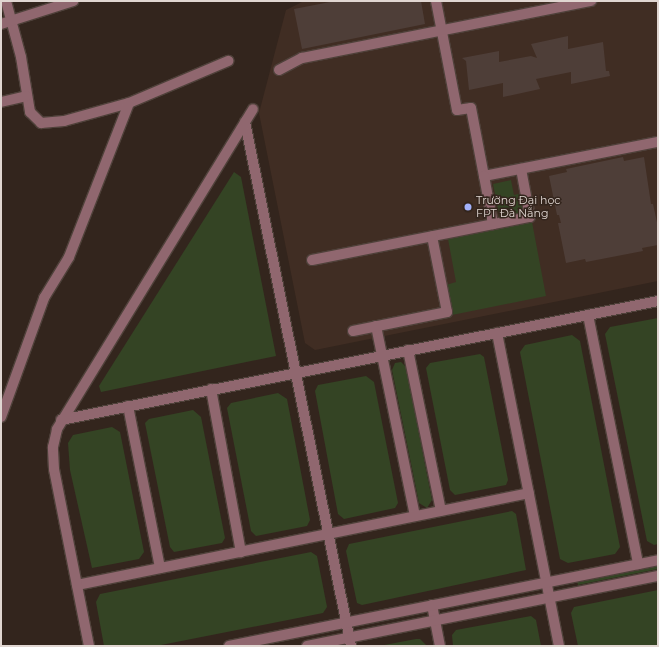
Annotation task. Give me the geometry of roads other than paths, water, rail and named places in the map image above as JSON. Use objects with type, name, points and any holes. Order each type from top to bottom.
[{"type":"street","points":[[6,23],[73,1]]},
{"type":"street","points":[[436,1],[457,110],[471,108],[493,224]]},
{"type":"street","points":[[279,70],[302,58],[591,1]]},
{"type":"street","points":[[7,2],[6,23],[21,57],[26,96],[30,112],[41,123],[64,121],[129,103],[228,61]]},
{"type":"street","points":[[1,102],[26,96]]},
{"type":"street","points":[[1,417],[44,298],[69,257],[129,103]]},
{"type":"street","points":[[89,646],[53,458],[54,438],[61,420],[253,109]]},
{"type":"street","points":[[107,110],[114,114],[120,127]]},
{"type":"street","points":[[245,122],[350,642]]},
{"type":"street","points":[[484,176],[658,142]]},
{"type":"street","points":[[312,260],[530,217],[521,169]]},
{"type":"street","points":[[352,331],[447,312],[432,236]]},
{"type":"street","points":[[61,420],[658,301]]},
{"type":"street","points":[[588,315],[638,564]]},
{"type":"street","points":[[376,326],[415,516]]},
{"type":"street","points":[[497,333],[559,646]]},
{"type":"street","points":[[408,350],[441,511]]},
{"type":"street","points":[[1,386],[11,390]]},
{"type":"street","points":[[211,389],[241,552]]},
{"type":"street","points":[[128,406],[160,568]]},
{"type":"street","points":[[77,585],[529,493]]},
{"type":"street","points":[[230,646],[658,560]]},
{"type":"street","points":[[307,646],[350,642],[435,620],[658,576]]},
{"type":"street","points":[[432,605],[440,646]]},
{"type":"place","name":"Trường Đại học FPT Đà Nẵng","points":[[468,207]]}]
